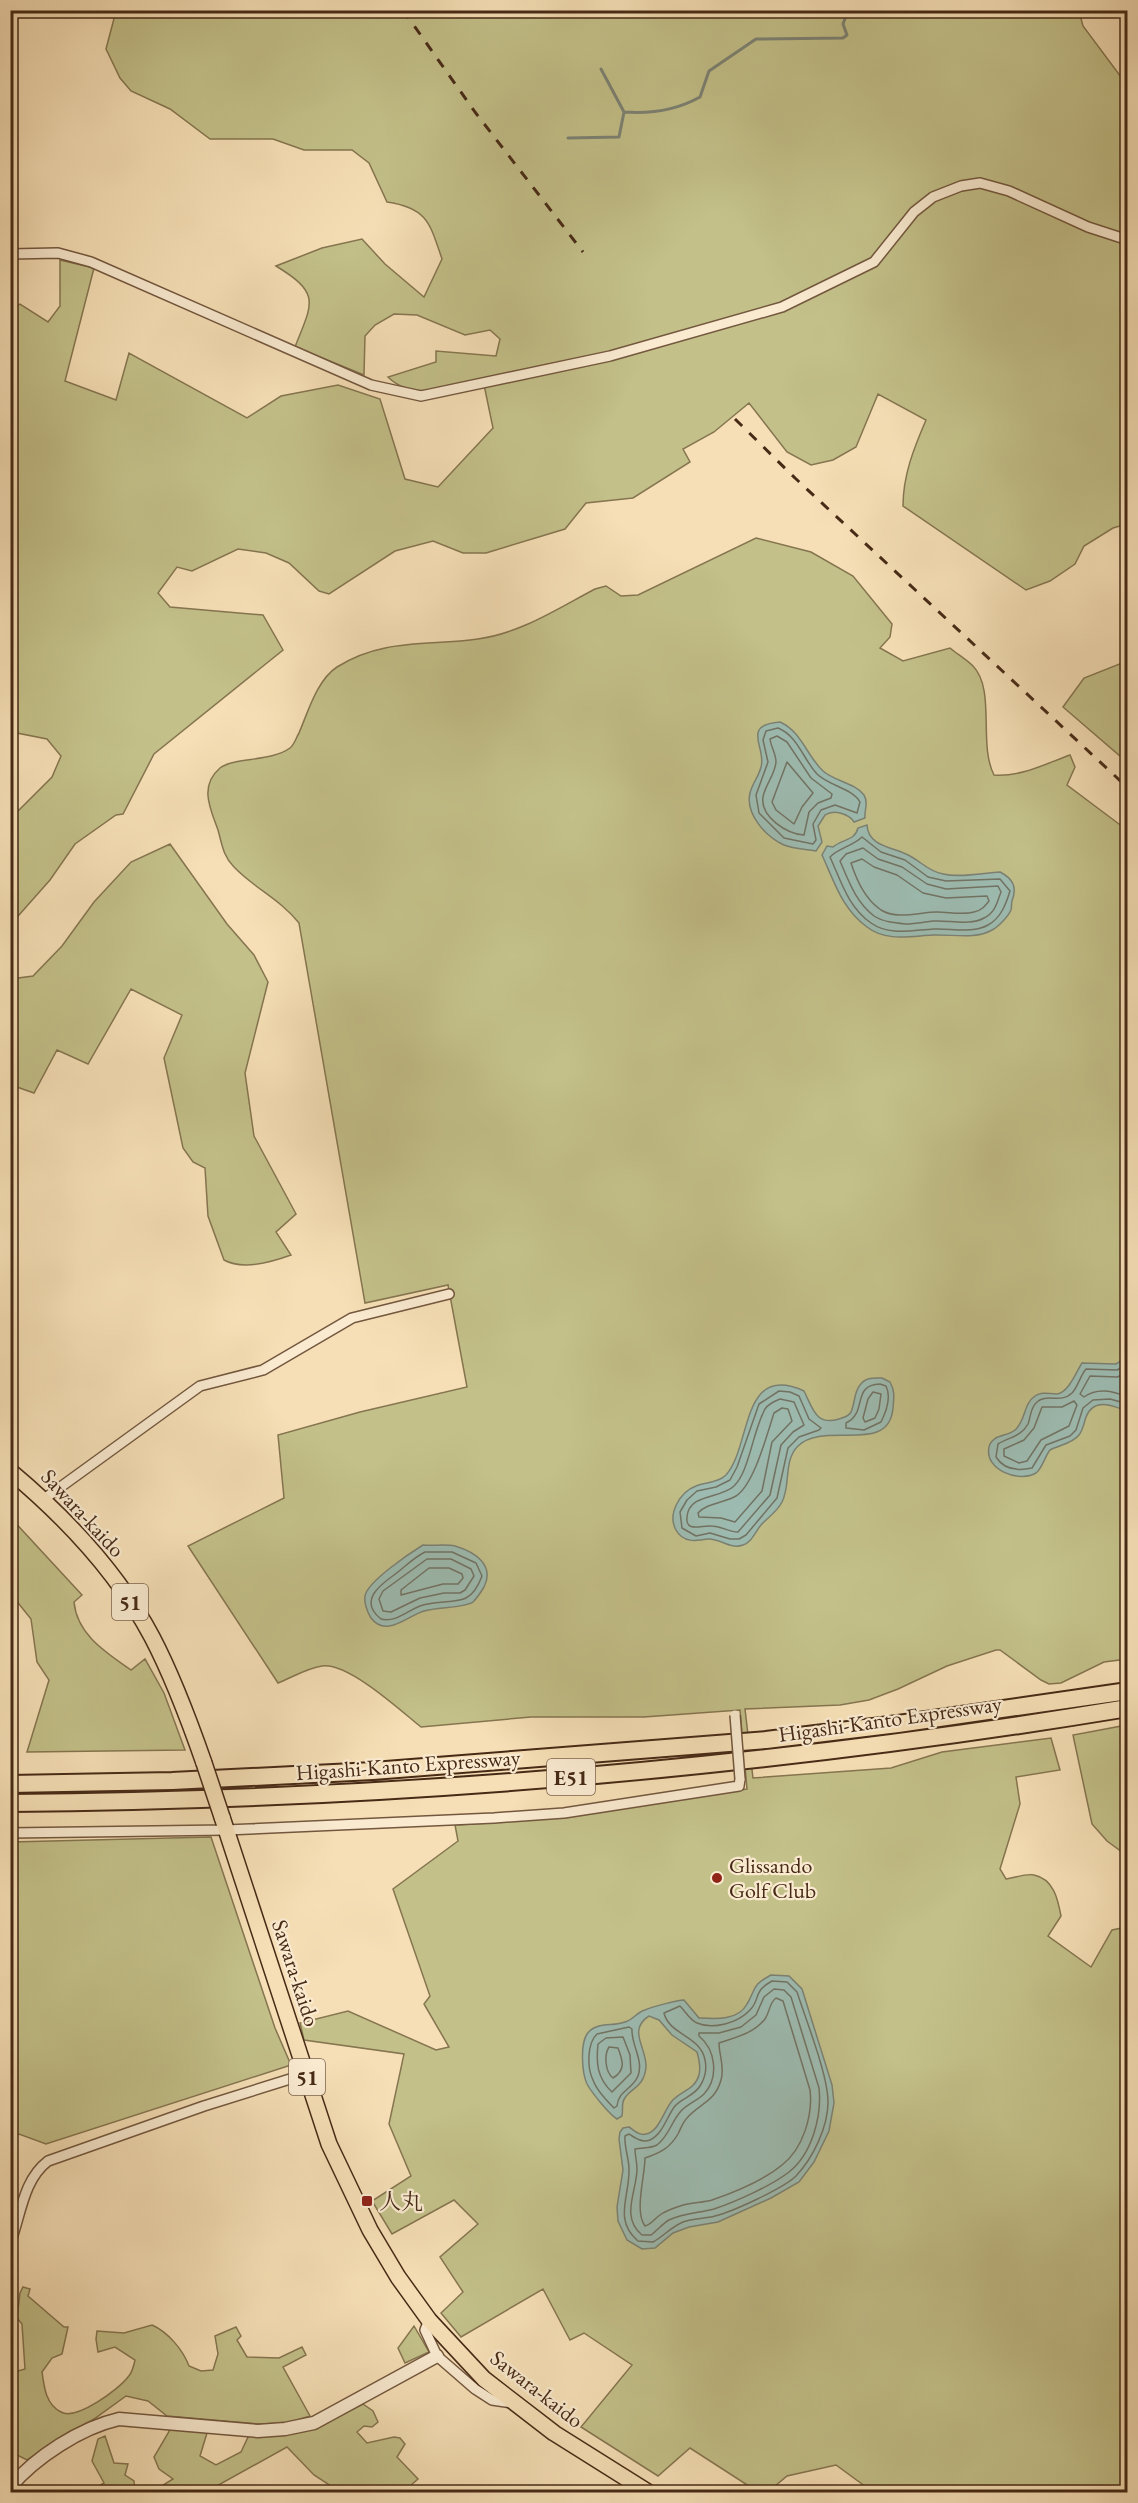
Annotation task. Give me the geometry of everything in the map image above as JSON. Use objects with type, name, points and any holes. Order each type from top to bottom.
[{"type":"highway","name":"Sawara-kaido","points":[[10,1471],[44,1499],[88,1548],[138,1613],[152,1636],[184,1708],[204,1763],[329,2144],[356,2203],[388,2260],[429,2320],[471,2366],[554,2433],[639,2491]]},
{"type":"highway","name":"Higashi-Kanto Expressway","points":[[10,1784],[172,1780],[373,1771],[766,1740],[898,1725],[1128,1691]]},
{"type":"highway","name":"Higashi-Kanto Expressway","points":[[10,1803],[271,1796],[597,1775],[779,1757],[900,1742],[1128,1708]]},
{"type":"street","points":[[10,254],[58,254],[91,262],[371,385],[421,396],[610,356],[782,307],[874,262],[914,212],[933,197],[961,186],[980,183],[1010,191],[1088,227],[1128,240]]},
{"type":"street","points":[[44,1499],[200,1386],[263,1370],[352,1318],[449,1294]]},
{"type":"street","points":[[10,1833],[224,1823],[494,1818],[564,1813],[739,1786],[735,1715]]},
{"type":"street","points":[[10,2244],[32,2178],[48,2161],[204,2106],[306,2074]]},
{"type":"street","points":[[429,2320],[425,2330],[437,2356],[492,2400],[514,2403]]},
{"type":"street","points":[[10,2487],[32,2464],[102,2423],[119,2419],[258,2431],[285,2429],[314,2423],[437,2356]]},
{"type":"shaded area","points":[[116,11],[1079,11],[1083,26],[1127,85],[1127,524],[1113,528],[1084,546],[1075,564],[1050,581],[1026,590],[903,506],[907,473],[926,420],[878,394],[856,447],[833,460],[811,465],[787,452],[749,403],[714,432],[683,449],[690,462],[633,498],[586,503],[565,529],[486,553],[463,553],[433,541],[395,551],[329,594],[319,591],[289,563],[266,553],[238,549],[192,571],[177,567],[158,593],[170,607],[263,615],[283,650],[154,754],[123,814],[116,815],[75,844],[50,880],[11,924],[11,814],[15,814],[52,777],[61,756],[47,739],[17,733],[11,713],[11,309],[20,304],[48,322],[60,306],[60,260],[94,268],[65,381],[116,400],[129,353],[247,418],[281,396],[338,385],[380,399],[405,479],[438,487],[493,428],[483,380],[421,391],[398,385],[388,377],[436,362],[436,351],[496,356],[500,339],[490,330],[465,335],[417,315],[394,314],[375,325],[365,336],[364,375],[295,347],[306,320],[309,300],[301,284],[276,266],[322,248],[362,239],[385,264],[424,297],[442,259],[430,227],[419,213],[387,202],[369,163],[352,150],[304,150],[273,139],[210,139],[170,109],[131,91],[120,78],[106,49]]},
{"type":"shaded area","name":"Glissando Golf Club","points":[[756,538],[811,552],[853,576],[892,624],[890,637],[880,648],[903,661],[950,648],[973,666],[980,676],[984,689],[987,748],[994,775],[1023,772],[1070,755],[1075,767],[1067,785],[1127,830],[1127,1659],[1104,1662],[1061,1683],[1049,1684],[1000,1650],[996,1650],[947,1666],[869,1700],[840,1705],[745,1709],[753,1778],[891,1768],[942,1752],[1051,1738],[1060,1770],[1016,1777],[1020,1804],[1000,1869],[1006,1879],[1031,1875],[1041,1877],[1051,1886],[1061,1916],[1048,1936],[1091,1967],[1112,1930],[1127,1927],[1127,2492],[873,2492],[836,2465],[787,2476],[768,2492],[758,2492],[690,2448],[658,2476],[581,2427],[632,2365],[584,2333],[570,2340],[543,2289],[461,2337],[441,2313],[463,2292],[440,2257],[478,2224],[454,2200],[392,2234],[372,2201],[411,2176],[389,2124],[404,2054],[304,2040],[300,2023],[348,2011],[436,2050],[449,2047],[424,2004],[430,1996],[393,1889],[458,1841],[455,1825],[565,1816],[747,1789],[740,1710],[644,1717],[531,1717],[421,1727],[374,1689],[333,1667],[316,1667],[278,1683],[188,1546],[284,1498],[278,1435],[360,1412],[467,1387],[448,1285],[365,1303],[299,923],[227,859],[208,798],[210,782],[220,768],[226,765],[273,755],[290,748],[324,680],[337,667],[354,658],[389,647],[494,636],[524,626],[595,589],[606,586],[621,596],[638,595]]},
{"type":"shaded area","points":[[1127,661],[1127,762],[1063,707],[1084,678]]},
{"type":"shaded area","points":[[170,844],[227,924],[254,955],[268,982],[245,1073],[254,1136],[296,1214],[276,1232],[291,1255],[266,1262],[248,1265],[224,1260],[208,1216],[205,1168],[193,1162],[183,1148],[164,1058],[182,1015],[131,989],[88,1064],[57,1050],[34,1093],[14,1086],[11,1092],[11,979],[33,976],[62,946],[94,902],[131,862]]},
{"type":"shaded area","points":[[10,1517],[82,1595],[74,1602],[76,1614],[87,1634],[112,1657],[131,1670],[145,1659],[164,1693],[185,1750],[27,1752],[49,1680],[37,1662],[31,1619],[11,1594]]},
{"type":"shaded area","points":[[1127,1725],[1128,1852],[1122,1852],[1107,1841],[1092,1824],[1073,1735]]},
{"type":"shaded area","points":[[211,1837],[275,2028],[291,2065],[46,2144],[19,2134],[11,2140],[10,1917],[14,1910],[10,1905],[11,1842]]},
{"type":"shaded area","points":[[23,2287],[30,2289],[28,2296],[64,2327],[68,2327],[62,2354],[52,2358],[42,2372],[49,2400],[61,2412],[68,2414],[77,2412],[97,2402],[123,2382],[132,2371],[135,2360],[115,2347],[98,2352],[97,2331],[124,2333],[152,2325],[174,2342],[189,2366],[201,2371],[213,2370],[218,2354],[215,2336],[236,2327],[241,2336],[237,2340],[247,2357],[279,2358],[302,2347],[306,2355],[283,2367],[310,2416],[287,2423],[258,2424],[167,2416],[148,2401],[126,2396],[94,2419],[27,2460],[11,2452],[11,2373],[25,2369],[22,2324],[17,2318],[20,2293]]},
{"type":"shaded area","points":[[414,2326],[429,2352],[405,2363],[398,2348]]},
{"type":"shaded area","points":[[363,2404],[373,2411],[378,2422],[372,2427],[364,2426],[357,2432],[367,2443],[394,2437],[400,2438],[405,2444],[397,2457],[418,2479],[403,2492],[340,2492],[314,2475],[287,2447],[206,2492],[152,2492],[173,2479],[159,2469],[154,2457],[171,2428],[207,2433],[200,2456],[216,2465],[241,2452],[249,2435],[315,2428]]},
{"type":"shaded area","points":[[105,2436],[114,2463],[128,2464],[125,2475],[134,2481],[135,2492],[89,2492],[104,2483],[92,2461],[98,2439]]},
{"type":"water","points":[[780,722],[794,732],[823,771],[860,791],[865,798],[865,818],[854,822],[841,813],[833,812],[825,815],[818,826],[822,842],[816,851],[784,845],[777,841],[758,824],[751,809],[750,793],[762,760],[758,733],[768,724]]},
{"type":"water","points":[[867,825],[868,832],[876,842],[911,856],[937,873],[957,876],[1000,872],[1005,875],[1014,888],[1010,913],[994,929],[978,935],[899,937],[874,932],[851,912],[822,855],[827,846],[833,847],[851,838],[858,828]]},
{"type":"water","points":[[1127,1357],[1127,1411],[1104,1405],[1094,1407],[1089,1411],[1082,1431],[1076,1438],[1050,1450],[1038,1471],[1029,1476],[1004,1472],[992,1462],[989,1455],[991,1443],[1019,1426],[1031,1399],[1038,1394],[1057,1394],[1065,1390],[1082,1363],[1116,1364]]},
{"type":"water","points":[[882,1378],[890,1382],[894,1397],[889,1422],[880,1431],[868,1434],[823,1436],[809,1439],[798,1446],[790,1459],[782,1502],[749,1542],[734,1546],[712,1539],[690,1540],[679,1534],[673,1517],[680,1498],[690,1489],[719,1480],[726,1475],[734,1462],[751,1411],[758,1397],[768,1388],[783,1385],[804,1391],[816,1414],[820,1418],[831,1421],[850,1414],[862,1382]]},
{"type":"water","points":[[423,1545],[455,1546],[476,1556],[487,1572],[484,1587],[469,1604],[424,1611],[390,1626],[377,1624],[366,1607],[365,1596],[368,1590],[390,1568]]},
{"type":"water","points":[[771,1975],[789,1976],[802,1989],[832,2085],[834,2103],[829,2131],[814,2162],[799,2182],[771,2198],[718,2222],[689,2227],[673,2233],[655,2248],[642,2249],[627,2240],[618,2221],[617,2207],[623,2170],[620,2132],[623,2128],[629,2127],[641,2134],[651,2132],[658,2125],[672,2101],[697,2080],[700,2069],[698,2055],[672,2035],[659,2020],[649,2016],[639,2027],[646,2060],[645,2075],[625,2097],[622,2116],[617,2119],[597,2098],[585,2079],[583,2052],[587,2034],[595,2027],[625,2022],[642,2011],[681,2000],[684,2000],[699,2018],[732,2016],[743,2010],[755,1987]]},
{"type":"waterway","points":[[568,138],[619,137],[624,112],[664,110],[700,97],[709,71],[756,39],[843,38],[847,35],[843,24],[846,16],[873,10]]},
{"type":"waterway","points":[[601,69],[624,112]]},
{"type":"railway","points":[[403,10],[475,112],[583,252]]},
{"type":"railway","points":[[735,419],[795,478],[1128,788]]},
{"type":"place","name":"Glissando Golf Club","points":[[717,1878]]},
{"type":"place","name":"人丸","points":[[367,2201]]}]
